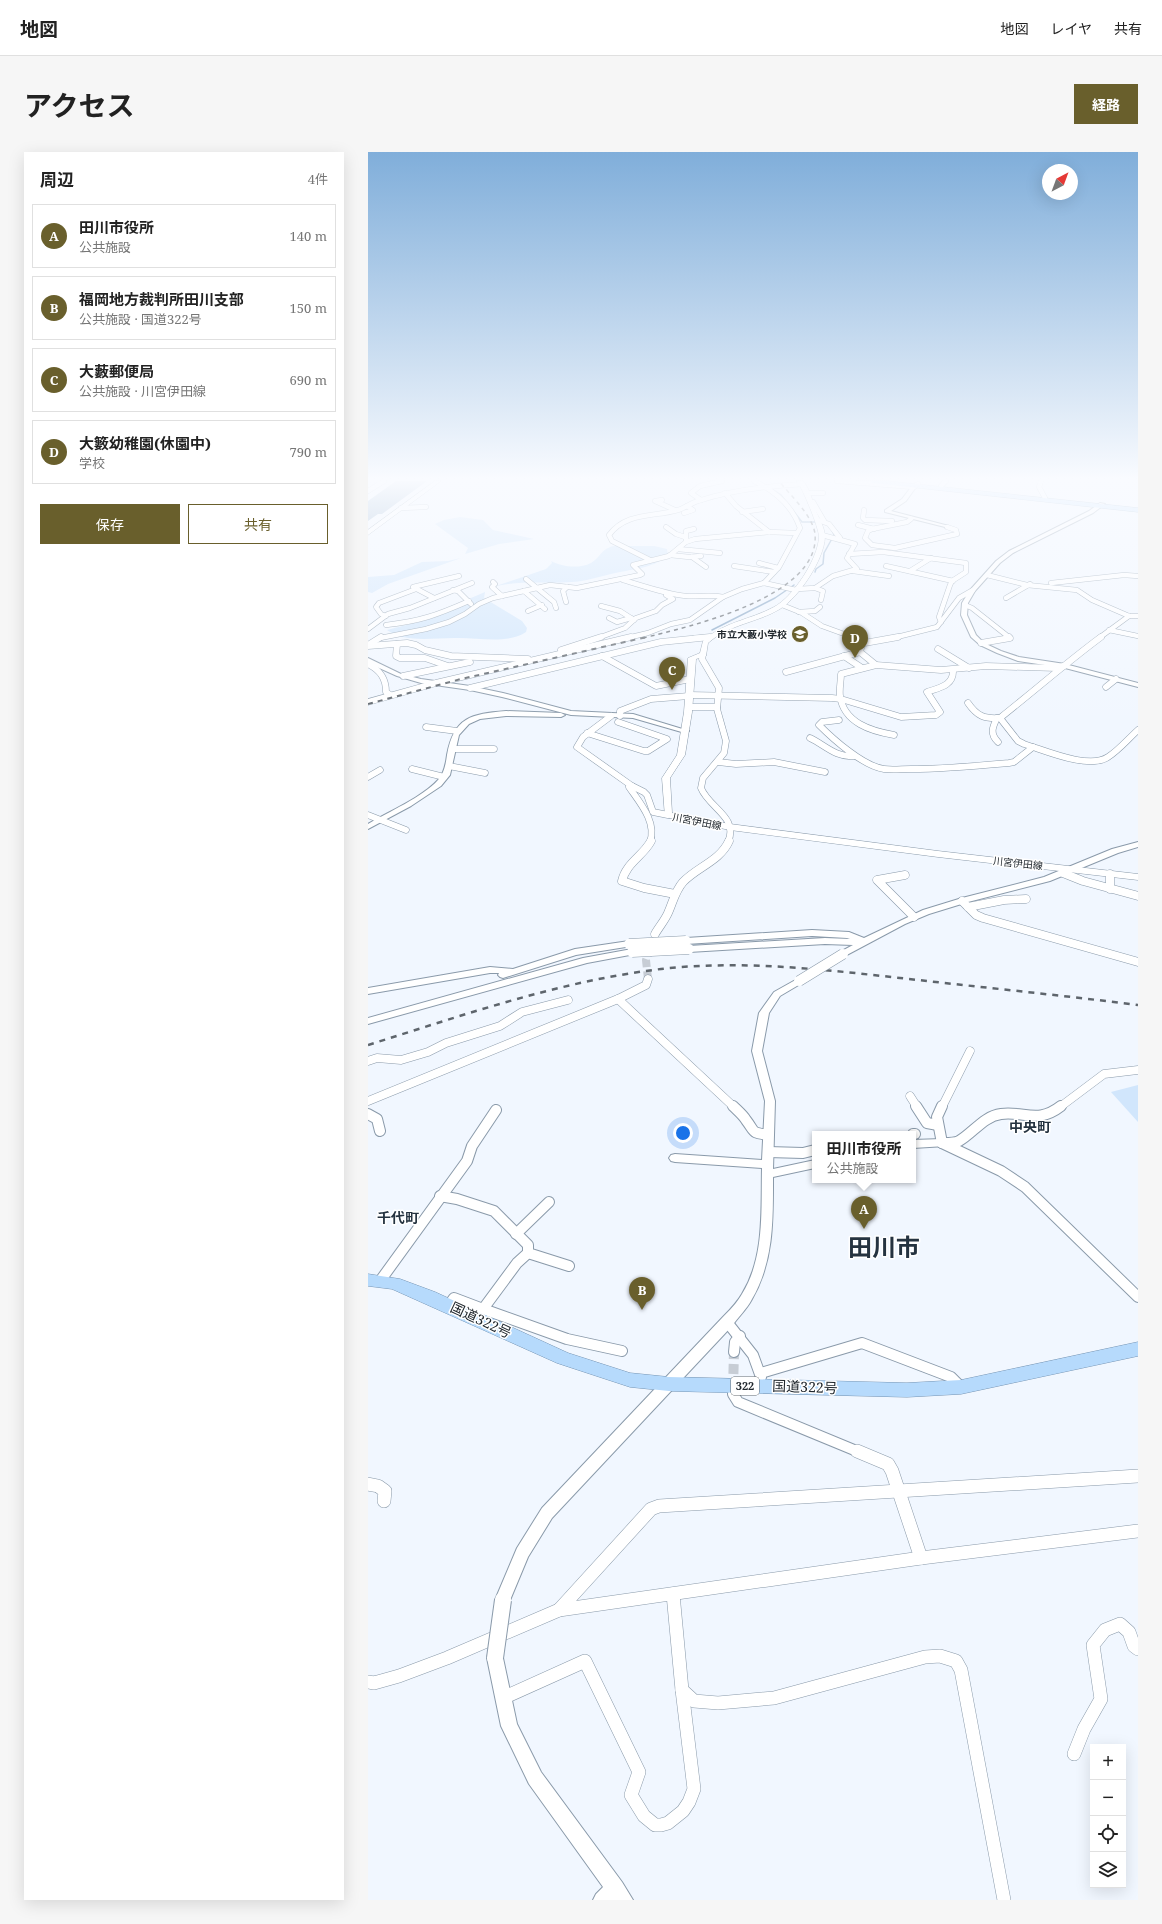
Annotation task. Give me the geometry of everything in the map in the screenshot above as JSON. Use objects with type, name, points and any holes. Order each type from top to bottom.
[{"type":"highway","name":"国道322号","points":[[374,1281],[394,1283],[449,1305],[563,1358],[630,1380],[669,1384],[761,1379],[907,1390],[961,1387],[1138,1349]]},
{"type":"main road","points":[[710,637],[730,626],[754,618],[782,605],[797,590],[813,563]]},
{"type":"main road","name":"川宮伊田線","points":[[710,637],[705,642],[703,654],[692,658],[688,707],[681,755],[666,778],[668,815],[730,827],[938,854],[1138,877]]},
{"type":"street","points":[[368,645],[383,636],[426,629],[458,618],[484,601],[502,596],[550,585],[577,588],[623,580],[642,574],[633,564],[639,563]]},
{"type":"street","points":[[700,563],[706,567]]},
{"type":"street","points":[[760,563],[778,568]]},
{"type":"street","points":[[764,583],[778,568],[781,563]]},
{"type":"street","points":[[851,563],[857,569],[853,572]]},
{"type":"street","points":[[910,571],[924,563]]},
{"type":"street","points":[[941,622],[939,617],[953,581],[966,572],[966,563]]},
{"type":"street","points":[[1000,563],[973,590],[965,605],[964,615],[973,636],[981,643],[1018,659],[1065,666],[1138,685]]},
{"type":"street","points":[[734,566],[774,572]]},
{"type":"street","points":[[886,566],[953,581]]},
{"type":"street","points":[[815,588],[833,576],[853,572],[889,576]]},
{"type":"street","points":[[987,575],[1027,585],[1077,590],[1092,600],[1129,616],[1138,616]]},
{"type":"street","points":[[1006,598],[1027,585],[1124,575],[1138,576]]},
{"type":"street","points":[[416,590],[413,587],[459,576]]},
{"type":"street","points":[[526,579],[554,602],[556,608]]},
{"type":"street","points":[[623,580],[667,593],[687,596],[714,595],[723,597]]},
{"type":"street","points":[[492,582],[495,584],[492,587],[502,596]]},
{"type":"street","points":[[368,629],[386,616],[472,583]]},
{"type":"street","points":[[368,702],[390,695],[537,659],[626,640],[671,624],[690,620],[723,597],[742,588],[764,583],[797,590],[815,588],[823,591],[821,600]]},
{"type":"street","points":[[566,602],[563,591],[568,587]]},
{"type":"street","points":[[386,616],[381,614],[376,607],[379,603],[416,590],[434,598]]},
{"type":"street","points":[[453,590],[458,591],[475,607]]},
{"type":"street","points":[[859,644],[934,629],[941,622],[958,598],[973,590]]},
{"type":"street","points":[[524,591],[544,607],[528,611]]},
{"type":"street","points":[[609,618],[617,622],[633,619],[656,611],[662,605],[673,599],[666,595],[667,593]]},
{"type":"street","points":[[386,625],[415,622],[436,616],[469,601]]},
{"type":"street","points":[[782,605],[800,612],[815,623],[854,637],[859,644],[860,652],[876,665]]},
{"type":"street","points":[[965,605],[972,608],[980,616],[1010,638],[1006,640],[981,643]]},
{"type":"street","points":[[601,606],[620,611],[633,619]]},
{"type":"street","points":[[800,612],[817,610],[820,607]]},
{"type":"street","points":[[807,611],[817,618]]},
{"type":"street","points":[[998,742],[991,736],[990,731],[998,718],[1109,630],[1129,616]]},
{"type":"street","points":[[368,645],[412,644],[425,650],[452,656],[537,659],[550,653],[616,632],[625,628],[633,619]]},
{"type":"street","points":[[394,620],[398,624]]},
{"type":"street","points":[[426,629],[438,632]]},
{"type":"street","points":[[1109,630],[1138,636]]},
{"type":"street","points":[[470,688],[678,639],[710,637]]},
{"type":"street","points":[[397,644],[396,656],[400,658],[425,658],[446,667],[450,674]]},
{"type":"street","points":[[938,649],[969,668]]},
{"type":"street","points":[[786,672],[860,652]]},
{"type":"street","points":[[654,934],[669,912],[675,894],[688,877],[720,856],[730,838],[730,827],[722,813],[703,794],[701,787],[704,778],[724,754],[726,747],[725,732],[717,707],[720,694],[718,686],[702,659],[703,654]]},
{"type":"street","points":[[602,656],[656,686],[690,679]]},
{"type":"street","points":[[844,656],[862,668]]},
{"type":"street","points":[[368,660],[403,676],[436,684],[470,688],[503,695],[571,713],[611,716],[667,739],[648,751],[644,751],[588,733]]},
{"type":"street","points":[[403,676],[470,662]]},
{"type":"street","points":[[368,664],[379,669],[387,684],[386,692],[390,695]]},
{"type":"street","points":[[894,735],[869,730],[852,720],[841,699],[841,674],[876,665],[953,670],[995,666],[1057,668],[1065,666]]},
{"type":"street","points":[[619,719],[620,711],[651,699],[720,694],[841,699],[901,717],[936,715],[940,712],[927,692],[940,689],[952,679],[954,675],[953,670]]},
{"type":"street","points":[[1106,687],[1116,679]]},
{"type":"street","points":[[968,704],[975,714],[982,718],[998,718],[1018,741],[1077,760],[1094,762],[1107,758],[1138,730]]},
{"type":"street","points":[[688,707],[717,707]]},
{"type":"street","points":[[368,827],[431,790],[443,780],[457,731],[469,721],[486,716],[507,713],[560,715],[571,713]]},
{"type":"street","points":[[611,716],[609,719],[588,733],[578,742],[576,747],[647,795],[653,812],[668,815]]},
{"type":"street","points":[[619,719],[633,716],[685,731]]},
{"type":"street","points":[[839,720],[822,722],[819,725],[847,748],[854,756]]},
{"type":"street","points":[[426,727],[457,731]]},
{"type":"street","points":[[810,738],[820,741],[838,755],[846,757],[854,756],[863,759],[870,765],[883,769],[943,769],[1009,763],[1014,762],[1034,747]]},
{"type":"street","points":[[1129,738],[1138,740]]},
{"type":"street","points":[[453,749],[494,749]]},
{"type":"street","points":[[718,762],[736,764],[774,762],[825,772]]},
{"type":"street","points":[[448,766],[485,773]]},
{"type":"street","points":[[412,769],[444,777]]},
{"type":"street","points":[[368,777],[380,770]]},
{"type":"street","points":[[632,786],[628,787],[650,819],[650,826],[653,834],[649,847],[628,865],[622,881],[644,888],[675,894]]},
{"type":"street","points":[[368,815],[382,819],[406,830]]},
{"type":"street","points":[[602,1900],[620,1894],[536,1778],[509,1726],[495,1658],[504,1600],[522,1553],[547,1513],[575,1481],[727,1322],[747,1297],[760,1267],[767,1230],[768,1135],[770,1101],[757,1051],[764,1013],[777,994],[843,954],[914,917],[965,904],[1063,873],[1075,869],[1114,850],[1138,844]]},
{"type":"street","points":[[1063,873],[1083,881],[1138,896]]},
{"type":"street","points":[[1110,874],[1110,889]]},
{"type":"street","points":[[905,875],[877,880],[914,917]]},
{"type":"street","points":[[965,904],[1026,899]]},
{"type":"street","points":[[965,904],[982,918],[1104,951],[1138,962]]},
{"type":"street","points":[[368,1020],[494,981],[515,971],[575,952],[708,944],[825,941],[865,942]]},
{"type":"street","points":[[368,1014],[494,981],[586,960],[630,948]]},
{"type":"street","points":[[368,991],[482,971],[515,971]]},
{"type":"street","points":[[482,971],[494,981]]},
{"type":"street","points":[[380,1131],[377,1119],[368,1112],[372,1107],[372,1100],[618,999],[646,985],[648,979]]},
{"type":"street","points":[[618,999],[734,1106],[747,1122],[751,1130],[756,1134],[768,1135]]},
{"type":"street","points":[[368,1061],[377,1058],[401,1060],[428,1052],[446,1043],[500,1026],[522,1012],[568,1000]]},
{"type":"street","points":[[942,1143],[936,1117],[970,1051]]},
{"type":"street","points":[[942,1143],[958,1142],[991,1117],[1001,1114],[1035,1117],[1046,1114],[1056,1110],[1104,1074],[1138,1070]]},
{"type":"street","points":[[910,1096],[927,1123],[938,1125]]},
{"type":"street","points":[[374,1281],[467,1160],[472,1146],[496,1110]]},
{"type":"street","points":[[916,1137],[942,1143],[1001,1171],[1025,1187],[1138,1297]]},
{"type":"street","points":[[768,1152],[803,1153],[812,1151]]},
{"type":"street","points":[[675,1158],[768,1169],[812,1164]]},
{"type":"street","points":[[440,1196],[457,1199],[494,1211],[528,1245],[528,1253],[517,1264],[483,1309]]},
{"type":"street","points":[[516,1234],[549,1202]]},
{"type":"street","points":[[528,1253],[569,1266]]},
{"type":"street","points":[[449,1305],[454,1298],[567,1339],[622,1351]]},
{"type":"street","points":[[727,1322],[740,1336],[761,1379],[862,1343],[951,1377],[961,1387]]},
{"type":"street","points":[[734,1352],[735,1342],[740,1336]]},
{"type":"street","points":[[733,1394],[738,1402],[888,1464],[921,1558]]},
{"type":"street","points":[[559,1610],[651,1509],[659,1506],[1138,1476]]},
{"type":"street","points":[[368,1484],[378,1486],[385,1491],[384,1501]]},
{"type":"street","points":[[368,1682],[374,1683],[399,1676],[447,1658],[559,1610],[921,1558],[1138,1531]]},
{"type":"street","points":[[503,1698],[585,1661],[639,1772],[632,1795],[637,1808],[648,1821],[658,1826],[668,1824],[689,1805],[694,1789],[682,1690],[673,1594]]},
{"type":"street","points":[[1074,1754],[1084,1729],[1101,1699],[1093,1645],[1105,1630],[1120,1624],[1129,1632],[1134,1646],[1138,1649]]},
{"type":"street","points":[[682,1690],[694,1701],[718,1703],[774,1698],[925,1657],[940,1656],[956,1661],[961,1670],[1004,1900]]},
{"type":"shaded area","points":[[421,563],[448,563],[388,584],[372,593],[368,592],[368,577],[394,575]]},
{"type":"shaded area","points":[[552,563],[576,567],[591,563],[657,563],[645,567],[572,582],[513,584],[493,587],[546,569]]},
{"type":"shaded area","points":[[485,592],[484,598],[522,621],[527,628],[526,632],[511,638],[494,640],[467,638],[422,639],[403,637],[387,630],[410,624]]},
{"type":"shaded area","points":[[1138,1085],[1138,1122],[1111,1092]]},
{"type":"waterway","points":[[815,572],[816,569],[823,563]]},
{"type":"waterway","points":[[712,630],[775,598],[794,585]]},
{"type":"tunnel","points":[[648,979],[646,960],[651,947]]},
{"type":"tunnel","points":[[733,1389],[734,1352]]},
{"type":"railway","points":[[646,637],[690,626],[748,606],[775,592],[797,575],[806,563]]},
{"type":"railway","points":[[368,704],[461,679],[646,637]]},
{"type":"railway","points":[[368,1045],[549,990],[623,974],[691,966],[720,965],[810,969],[1049,994],[1138,1005]]},
{"type":"place","name":"市立大藪小学校","points":[[800,634]]},
{"type":"place","name":"大籔幼稚園(休園中)","points":[[855,658]]},
{"type":"place","name":"大藪郵便局","points":[[672,690]]},
{"type":"place","name":"田川市役所","points":[[864,1229]]},
{"type":"place","name":"福岡地方裁判所田川支部","points":[[642,1310]]},
{"type":"district","name":"中央町","points":[[1030,1127]]},
{"type":"district","name":"千代町","points":[[398,1218]]},
{"type":"district","name":"田川市","points":[[884,1248]]}]
